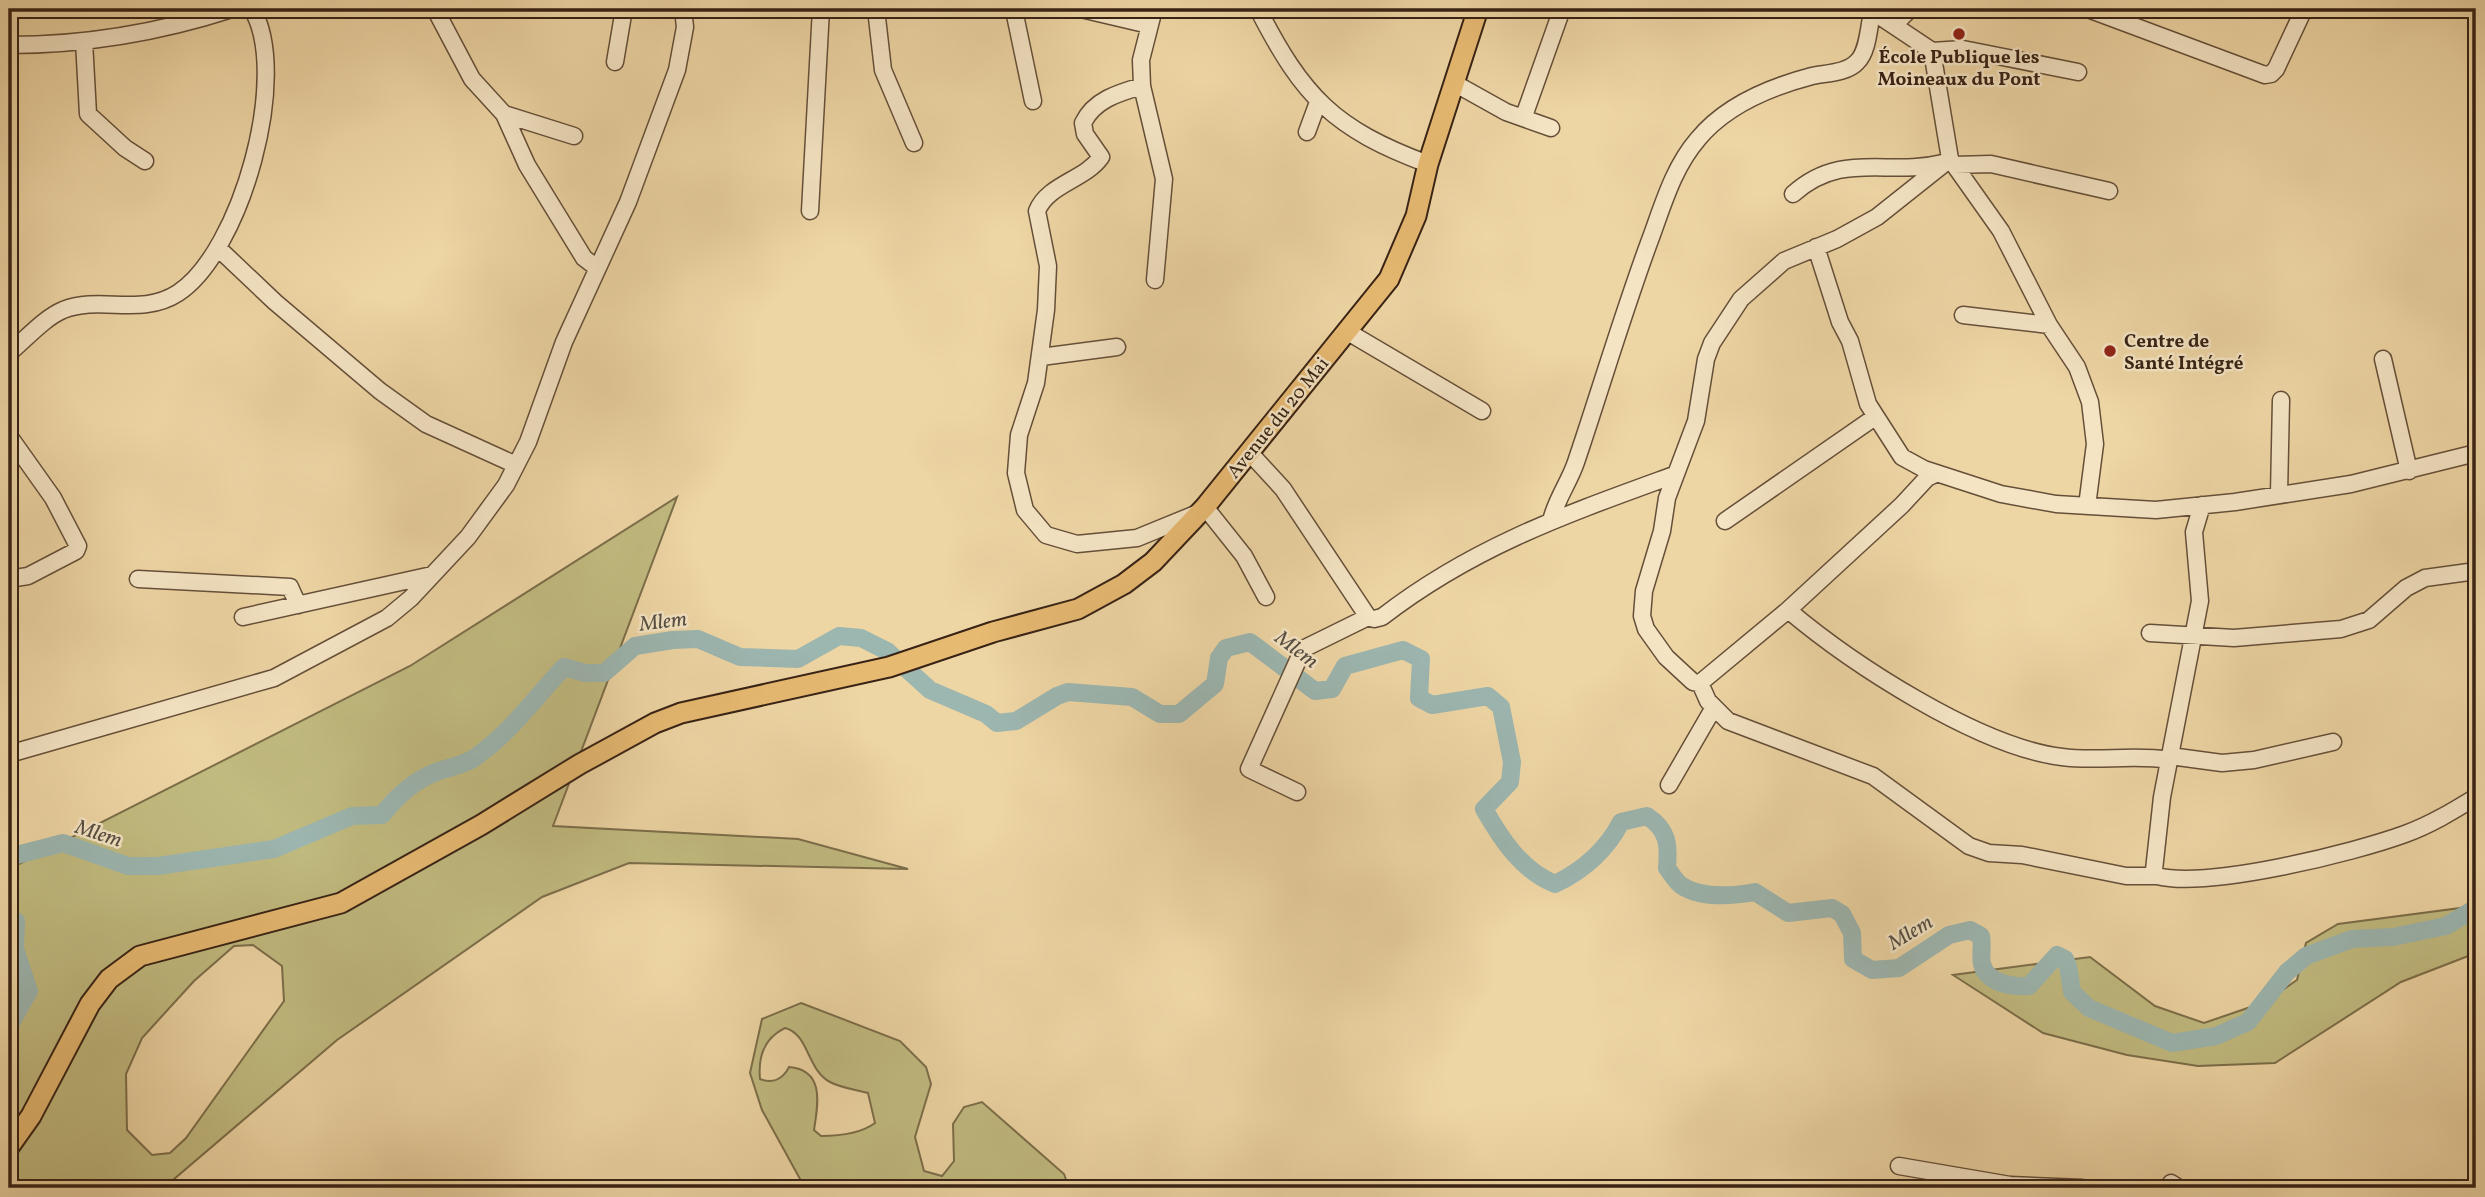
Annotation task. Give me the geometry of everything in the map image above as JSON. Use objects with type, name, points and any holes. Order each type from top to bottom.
[{"type":"main road","name":"Avenue du 20 Mai","points":[[9,1147],[31,1116],[90,1003],[109,979],[140,956],[341,903],[655,723],[702,707],[896,665],[1094,602],[1153,562],[1203,510],[1376,299],[1401,257],[1416,216],[1427,164],[1478,9]]},
{"type":"street","points":[[9,44],[84,41],[195,21],[232,9]]},
{"type":"street","points":[[9,353],[62,310],[103,304],[130,308],[177,293],[194,278],[218,248],[251,172],[259,134],[264,62],[262,39],[252,9]]},
{"type":"street","points":[[435,9],[472,79],[504,114],[527,165],[583,258],[597,268]]},
{"type":"street","points":[[615,62],[624,9]]},
{"type":"street","points":[[9,754],[274,678],[387,618],[411,598],[432,575],[486,513],[516,465],[644,162],[677,70],[685,27],[683,9]]},
{"type":"street","points":[[810,211],[821,9]]},
{"type":"street","points":[[876,9],[883,70],[914,144]]},
{"type":"street","points":[[1019,9],[1015,15],[1033,101]]},
{"type":"street","points":[[1081,9],[1149,25]]},
{"type":"street","points":[[1154,9],[1141,60],[1142,86],[1164,179],[1155,280]]},
{"type":"street","points":[[1258,9],[1292,71],[1318,102],[1340,121],[1380,146],[1427,164]]},
{"type":"street","points":[[1524,116],[1562,9]]},
{"type":"street","points":[[1894,25],[1910,9]]},
{"type":"street","points":[[2088,9],[2265,75],[2272,74],[2276,69],[2304,9]]},
{"type":"street","points":[[1550,521],[1555,504],[1575,465],[1618,328],[1667,194],[1683,159],[1699,137],[1733,108],[1786,84],[1847,69],[1857,64],[1863,55],[1871,10],[1931,51],[1963,49],[2078,72]]},
{"type":"street","points":[[84,41],[88,114],[125,148],[145,161]]},
{"type":"street","points":[[1931,51],[1950,162],[2001,231],[2049,325],[2077,367],[2094,421],[2093,466],[2087,506]]},
{"type":"street","points":[[1454,83],[1486,102],[1551,128]]},
{"type":"street","points":[[1142,86],[1101,102],[1088,113],[1083,123],[1085,134],[1101,157],[1055,190],[1040,204],[1037,211],[1048,266],[1041,357],[1019,435],[1016,473],[1024,510],[1046,536],[1077,544],[1110,543],[1137,538],[1203,510],[1244,556],[1266,597]]},
{"type":"street","points":[[1307,132],[1318,102]]},
{"type":"street","points":[[504,114],[575,136]]},
{"type":"street","points":[[1936,474],[1927,478],[1902,505],[1788,610],[1700,683],[1693,682],[1666,657],[1646,629],[1642,616],[1644,591],[1662,531],[1674,475],[1696,421],[1706,359],[1726,319],[1767,274],[1784,261],[1877,218],[1950,162]]},
{"type":"street","points":[[1793,194],[1821,174],[1845,167],[1915,167],[1950,162],[1991,164],[2109,191]]},
{"type":"street","points":[[1816,247],[1840,322],[1850,341],[1861,386],[1875,417],[1902,457],[1936,474],[2001,494],[2087,506],[2155,510],[2279,494],[2409,471],[2476,453]]},
{"type":"street","points":[[218,248],[275,302],[389,397],[426,424],[516,465]]},
{"type":"street","points":[[1963,315],[2049,325]]},
{"type":"street","points":[[1348,331],[1482,411]]},
{"type":"street","points":[[1041,357],[1116,348]]},
{"type":"street","points":[[2382,359],[2409,471]]},
{"type":"street","points":[[2279,494],[2281,400]]},
{"type":"street","points":[[1725,521],[1875,417]]},
{"type":"street","points":[[9,436],[54,498],[78,546],[76,551],[28,576],[9,579]]},
{"type":"street","points":[[1249,452],[1283,489],[1368,617],[1374,620],[1382,617],[1424,584],[1464,561],[1550,521],[1674,475]]},
{"type":"street","points":[[2157,876],[2154,870],[2155,856],[2169,758],[2200,601],[2194,532],[2202,505]]},
{"type":"street","points":[[2150,633],[2274,636],[2340,629],[2369,620],[2406,588],[2425,578],[2463,570],[2476,571]]},
{"type":"street","points":[[243,617],[432,575]]},
{"type":"street","points":[[138,579],[290,587],[298,605]]},
{"type":"street","points":[[1788,610],[1869,671],[1955,720],[1993,736],[2064,758],[2152,757],[2222,762],[2255,760],[2333,742]]},
{"type":"street","points":[[1297,792],[1249,769],[1303,649],[1368,617]]},
{"type":"street","points":[[1700,683],[1713,709],[1728,721],[1873,776],[1969,846],[1989,853],[2022,855],[2126,876],[2188,878],[2232,875],[2331,855],[2406,834],[2476,797]]},
{"type":"street","points":[[1669,785],[1713,709]]},
{"type":"street","points":[[1899,1166],[2010,1185],[2082,1188]]},
{"type":"shaded area","points":[[677,497],[553,826],[798,839],[908,869],[629,863],[542,897],[337,1040],[173,1180],[168,1188],[9,1188],[9,869],[410,666]],"holes":[[[253,945],[282,966],[284,1001],[186,1138],[170,1153],[152,1155],[127,1130],[126,1074],[142,1038],[194,981],[234,946]]]},
{"type":"shaded area","points":[[2476,906],[2476,953],[2401,982],[2275,1063],[2198,1066],[2127,1055],[2043,1033],[1953,975],[2090,957],[2155,1006],[2204,1023],[2265,1002],[2297,980],[2306,943],[2338,924]]},
{"type":"shaded area","points":[[801,1003],[900,1041],[926,1067],[931,1084],[915,1137],[924,1171],[942,1176],[954,1161],[953,1124],[964,1107],[982,1102],[1064,1174],[1069,1188],[805,1188],[762,1110],[750,1073],[762,1019]],"holes":[[[785,1028],[799,1037],[822,1076],[839,1086],[868,1093],[875,1123],[849,1134],[821,1136],[814,1130],[817,1099],[814,1081],[809,1074],[789,1067],[784,1075],[777,1079],[760,1079],[761,1056],[767,1043]]]},
{"type":"waterway","name":"Mlem","points":[[9,857],[63,843],[128,866],[158,866],[274,849],[352,816],[382,815],[400,795],[420,780],[468,762],[490,746],[564,667],[585,673],[604,673],[635,646],[698,639],[740,657],[798,659],[839,636],[861,638],[887,651],[930,690],[986,714],[997,723],[1016,721],[1068,692],[1132,697],[1160,714],[1179,714],[1215,684],[1219,658],[1226,648],[1250,642],[1315,691],[1332,689],[1345,666],[1403,650],[1421,659],[1419,698],[1432,705],[1488,696],[1501,707],[1512,762],[1510,782],[1484,809],[1513,853],[1532,871],[1555,884],[1593,859],[1621,822],[1647,816],[1663,832],[1668,852],[1667,868],[1682,886],[1709,895],[1755,892],[1788,913],[1832,908],[1842,914],[1852,933],[1853,959],[1872,970],[1899,968],[1949,935],[1970,930],[1981,936],[1982,964],[1989,976],[1995,980],[2008,985],[2029,986],[2057,955],[2065,959],[2068,966],[2072,992],[2089,1008],[2172,1043],[2216,1036],[2248,1022],[2287,972],[2306,956],[2352,939],[2393,937],[2446,926],[2476,908]]},
{"type":"waterway","name":"Mlem","points":[[9,921],[16,921],[15,949],[29,991],[9,1026]]},
{"type":"place","name":"École Publique les Moineaux du Pont","points":[[1959,34]]},
{"type":"place","name":"Centre de Santé Intégré","points":[[2110,351]]}]
